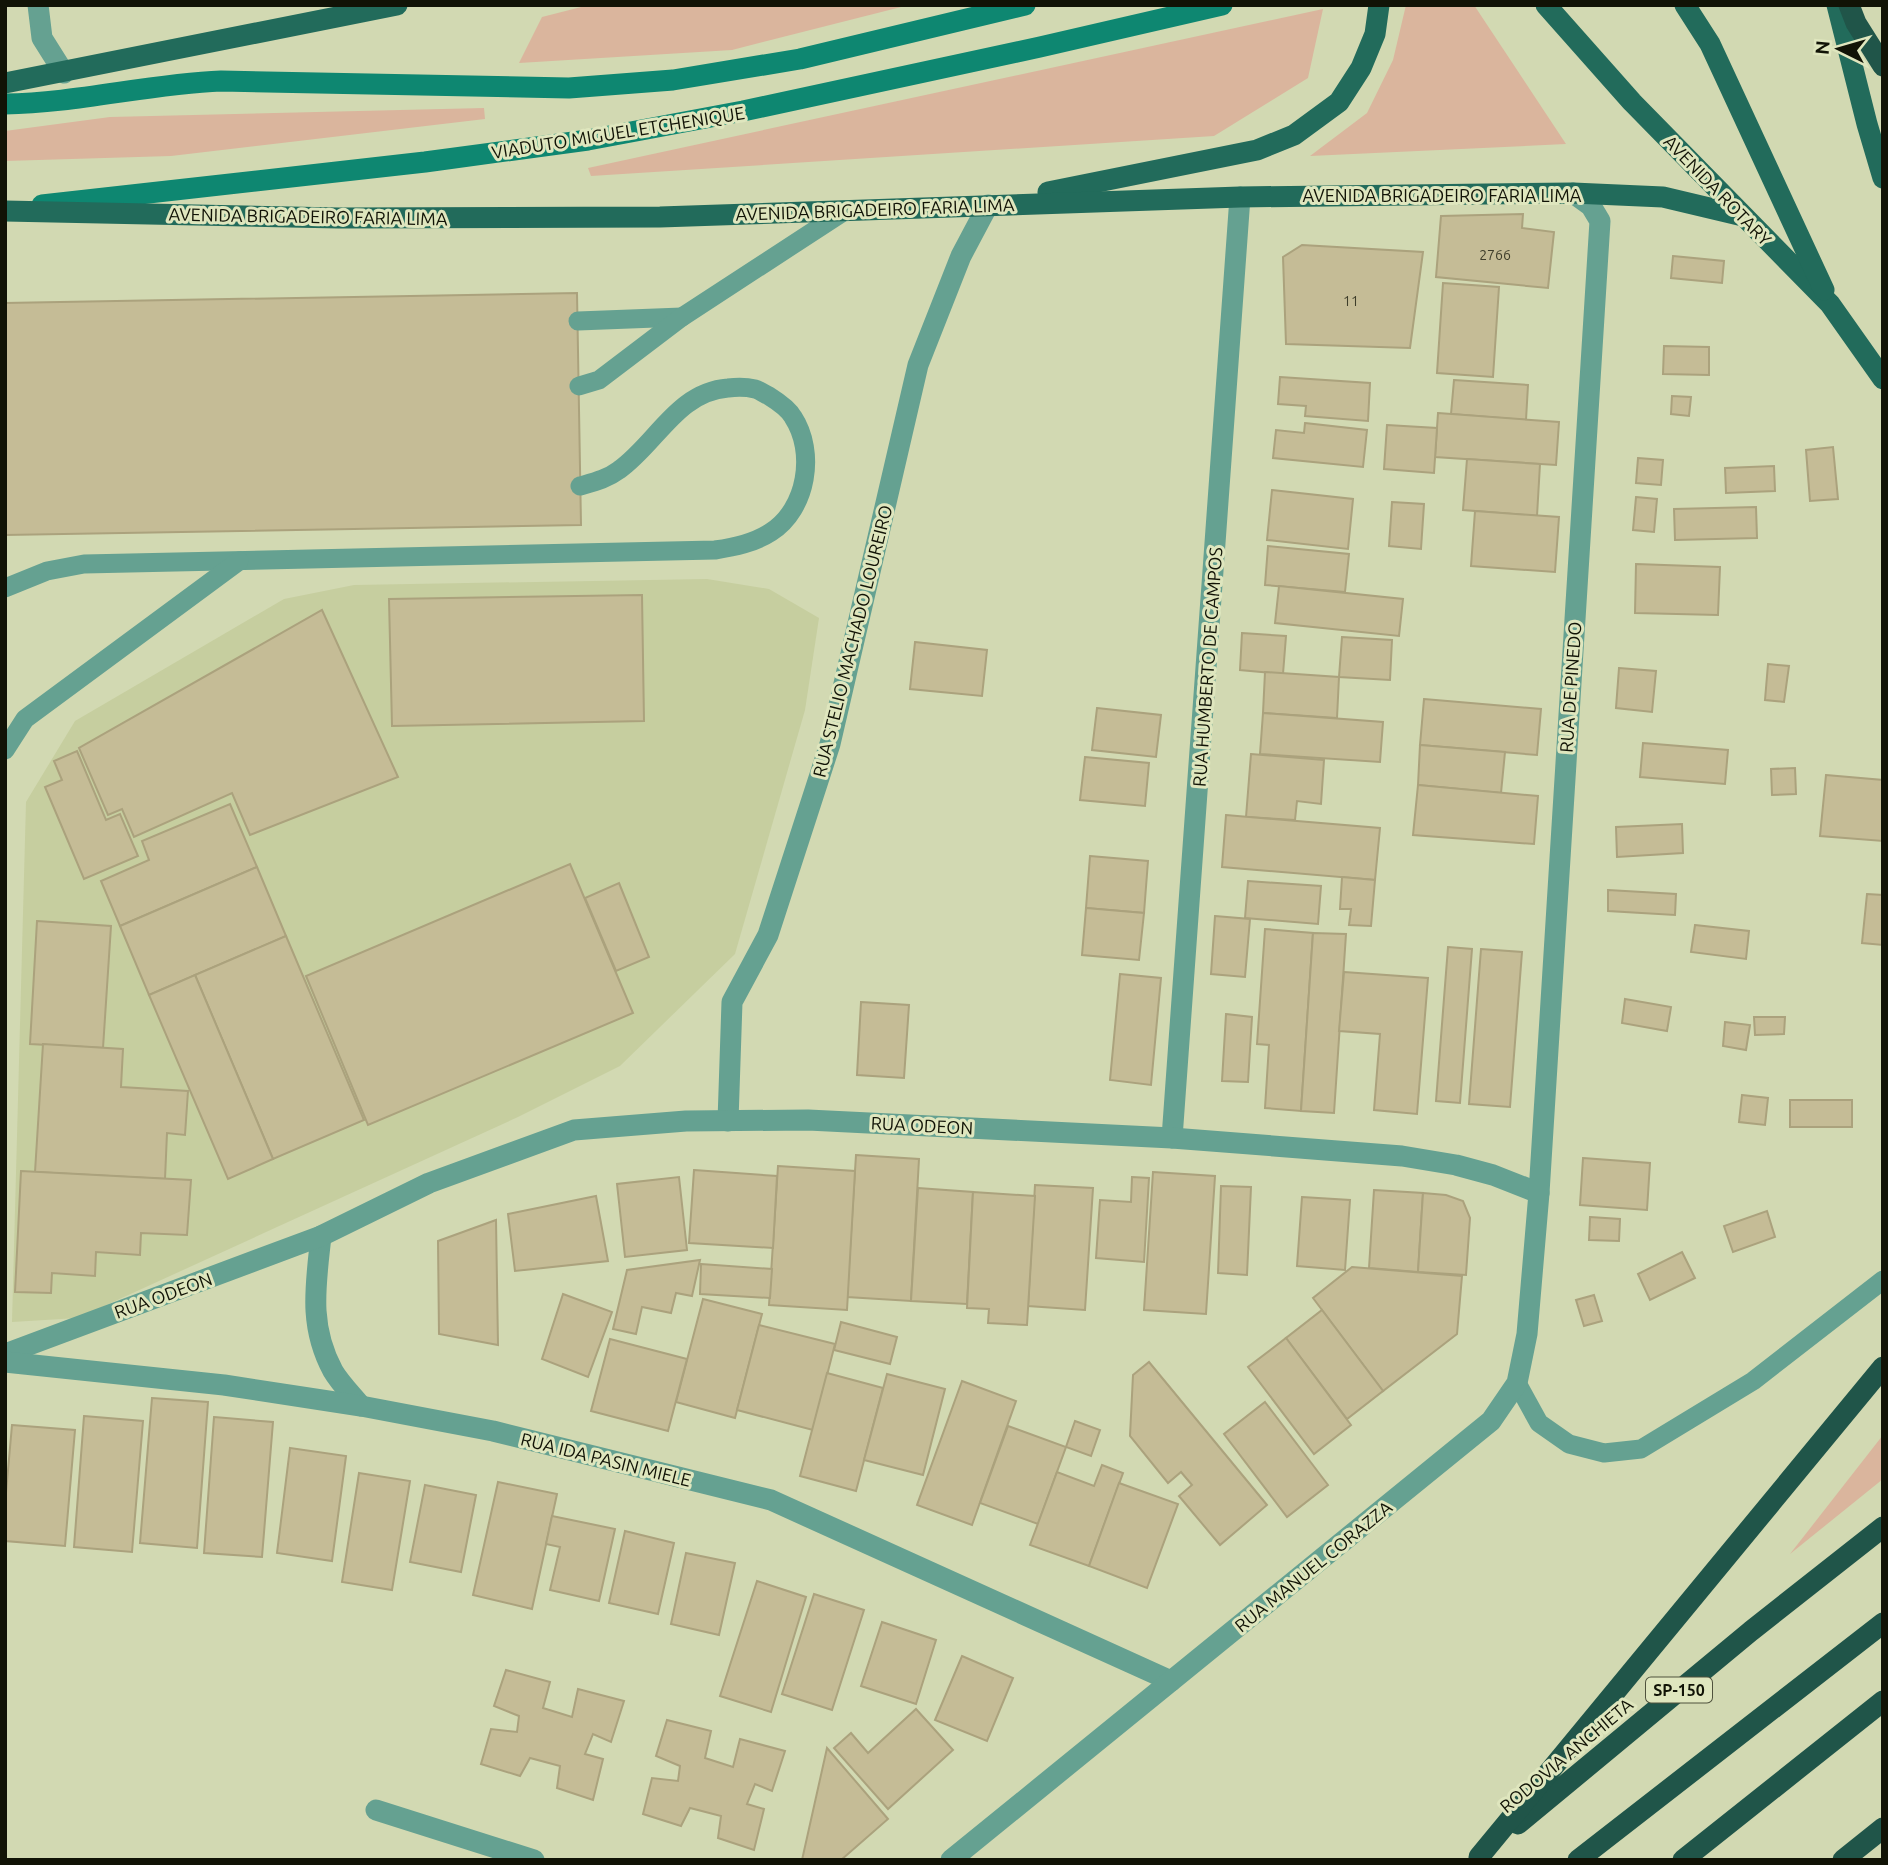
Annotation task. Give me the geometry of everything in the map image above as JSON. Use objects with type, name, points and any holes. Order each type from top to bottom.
[{"type":"highway","points":[[1852,14],[1883,66]]},
{"type":"highway","points":[[1477,1858],[1883,1367]]},
{"type":"highway","name":"RODOVIA ANCHIETA","points":[[1477,1858],[1751,1631],[1883,1527]]},
{"type":"highway","points":[[1578,1860],[1883,1623]]},
{"type":"highway","points":[[1683,1860],[1883,1701]]},
{"type":"highway","points":[[1843,1860],[1883,1828]]},
{"type":"main road","points":[[5,83],[397,5]]},
{"type":"main road","points":[[988,205],[1257,150],[1294,135],[1339,102],[1361,68],[1375,34],[1378,5]]},
{"type":"main road","name":"AVENIDA ROTARY","points":[[1546,5],[1632,102],[1830,304],[1883,379]]},
{"type":"main road","points":[[1685,5],[1710,44],[1830,304]]},
{"type":"main road","points":[[1837,5],[1883,177]]},
{"type":"main road","name":"AVENIDA BRIGADEIRO FARIA LIMA","points":[[5,210],[339,218],[646,217],[1240,197],[1573,193],[1663,197],[1743,216]]},
{"type":"street","points":[[38,5],[42,38],[64,73]]},
{"type":"street","points":[[5,104],[35,103],[184,83],[220,81],[569,88],[673,80],[800,60],[1025,5]]},
{"type":"street","name":"VIADUTO MIGUEL ETCHENIQUE","points":[[5,210],[425,162],[588,140],[743,111],[1222,5]]},
{"type":"street","points":[[1852,14],[1883,42]]},
{"type":"street","name":"RUA DE PINEDO","points":[[1539,1193],[1600,220],[1591,206],[1573,193]]},
{"type":"street","name":"RUA HUMBERTO DE CAMPOS","points":[[1172,1138],[1240,197]]},
{"type":"street","name":"RUA STELIO MACHADO LOUREIRO","points":[[728,1121],[732,1002],[768,935],[830,744],[918,365],[961,256],[988,205]]},
{"type":"street","name":"RUA ODEON","points":[[5,1354],[321,1236],[429,1183],[574,1130],[686,1121],[808,1120],[1172,1138],[1402,1156],[1456,1165],[1493,1175],[1539,1193]]},
{"type":"street","name":"RUA MANUEL CORAZZA","points":[[951,1860],[1491,1421],[1517,1384],[1527,1334],[1539,1193]]},
{"type":"street","points":[[321,1236],[314,1299],[318,1336],[334,1372],[360,1406]]},
{"type":"street","name":"RUA IDA PASIN MIELE","points":[[5,1362],[224,1385],[360,1406],[493,1431],[771,1500],[1171,1681]]},
{"type":"street","points":[[376,1810],[534,1860]]},
{"type":"lane","points":[[579,386],[599,380],[682,317],[843,212]]},
{"type":"lane","points":[[578,321],[682,317]]},
{"type":"lane","points":[[5,588],[47,571],[83,564],[715,550],[744,545],[772,531],[791,513],[802,491],[806,467],[803,441],[793,415],[776,400],[756,389],[727,388],[702,393],[681,407],[634,458],[618,471],[600,481],[580,486]]},
{"type":"lane","points":[[5,750],[25,719],[239,561]]},
{"type":"lane","points":[[1517,1384],[1539,1423],[1569,1444],[1604,1453],[1641,1449],[1753,1381],[1883,1280]]},
{"type":"shaded area","points":[[589,5],[909,5],[732,50],[519,63],[542,17]]},
{"type":"shaded area","points":[[1406,5],[1474,5],[1566,144],[1310,156],[1367,113],[1393,60]]},
{"type":"shaded area","points":[[1323,9],[1308,78],[1214,136],[591,176],[588,168]]},
{"type":"shaded area","points":[[484,108],[485,119],[171,156],[5,161],[5,131],[110,117]]},
{"type":"shaded area","points":[[707,579],[769,589],[819,618],[805,710],[735,954],[620,1066],[518,1117],[78,1318],[12,1322],[26,802],[75,721],[284,599],[354,585]]},
{"type":"shaded area","points":[[1883,1435],[1883,1479],[1790,1554]]},
{"type":"building","points":[[1523,214],[1522,228],[1554,232],[1548,288],[1436,277],[1441,216]]},
{"type":"building","points":[[1302,245],[1423,252],[1410,348],[1286,344],[1283,257]]},
{"type":"building","points":[[1673,256],[1724,261],[1722,283],[1671,278]]},
{"type":"building","points":[[1443,283],[1499,287],[1493,377],[1437,373]]},
{"type":"building","points":[[577,293],[581,525],[5,535],[5,303]]},
{"type":"building","points":[[1664,346],[1709,347],[1709,375],[1663,374]]},
{"type":"building","points":[[1280,377],[1370,383],[1368,421],[1305,416],[1306,406],[1278,404]]},
{"type":"building","points":[[1454,380],[1528,385],[1526,420],[1451,414]]},
{"type":"building","points":[[1672,396],[1691,397],[1689,416],[1671,414]]},
{"type":"building","points":[[1438,413],[1559,422],[1556,465],[1435,457]]},
{"type":"building","points":[[1305,423],[1367,430],[1363,467],[1273,458],[1276,430],[1304,433]]},
{"type":"building","points":[[1387,425],[1437,428],[1434,473],[1384,469]]},
{"type":"building","points":[[1833,447],[1838,499],[1810,501],[1806,450]]},
{"type":"building","points":[[1638,458],[1663,460],[1661,485],[1636,483]]},
{"type":"building","points":[[1467,459],[1540,464],[1537,516],[1463,510]]},
{"type":"building","points":[[1774,466],[1775,491],[1726,493],[1725,468]]},
{"type":"building","points":[[1272,490],[1353,499],[1348,549],[1267,540]]},
{"type":"building","points":[[1636,497],[1657,499],[1654,532],[1633,530]]},
{"type":"building","points":[[1392,502],[1424,504],[1421,549],[1389,546]]},
{"type":"building","points":[[1756,507],[1757,538],[1675,540],[1674,509]]},
{"type":"building","points":[[1475,511],[1559,517],[1555,572],[1471,566]]},
{"type":"building","points":[[1268,546],[1349,554],[1345,592],[1265,585]]},
{"type":"building","points":[[1636,564],[1720,567],[1718,615],[1635,613]]},
{"type":"building","points":[[1279,586],[1403,599],[1399,636],[1275,623]]},
{"type":"building","points":[[642,595],[644,721],[392,726],[389,599]]},
{"type":"building","points":[[322,610],[398,777],[250,835],[232,793],[134,837],[122,809],[108,815],[79,748]]},
{"type":"building","points":[[1242,633],[1286,636],[1283,674],[1240,670]]},
{"type":"building","points":[[1342,637],[1392,640],[1390,680],[1339,677]]},
{"type":"building","points":[[915,642],[987,650],[982,696],[910,689]]},
{"type":"building","points":[[1768,664],[1789,666],[1784,702],[1765,700]]},
{"type":"building","points":[[1619,668],[1656,671],[1652,712],[1616,708]]},
{"type":"building","points":[[1265,672],[1339,677],[1337,718],[1263,713]]},
{"type":"building","points":[[1424,699],[1541,709],[1537,755],[1420,745]]},
{"type":"building","points":[[1097,708],[1161,715],[1156,757],[1092,750]]},
{"type":"building","points":[[1263,713],[1383,722],[1380,762],[1260,754]]},
{"type":"building","points":[[1643,743],[1728,750],[1725,784],[1640,777]]},
{"type":"building","points":[[1420,745],[1505,752],[1501,793],[1418,785]]},
{"type":"building","points":[[77,751],[106,820],[120,814],[138,856],[84,879],[45,787],[62,780],[54,761]]},
{"type":"building","points":[[1251,754],[1324,760],[1321,804],[1297,801],[1295,820],[1246,817]]},
{"type":"building","points":[[1085,757],[1149,763],[1145,806],[1080,800]]},
{"type":"building","points":[[1795,768],[1796,794],[1772,795],[1771,769]]},
{"type":"building","points":[[1826,775],[1883,780],[1883,841],[1820,836]]},
{"type":"building","points":[[1418,785],[1538,796],[1534,844],[1413,835]]},
{"type":"building","points":[[230,804],[257,867],[120,926],[101,881],[149,860],[142,841]]},
{"type":"building","points":[[1226,815],[1380,828],[1375,880],[1222,867]]},
{"type":"building","points":[[1682,824],[1683,853],[1617,857],[1616,827]]},
{"type":"building","points":[[1090,856],[1148,861],[1144,913],[1086,908]]},
{"type":"building","points":[[570,864],[633,1013],[368,1125],[306,976]]},
{"type":"building","points":[[257,867],[286,936],[149,995],[120,926]]},
{"type":"building","points":[[1342,877],[1375,880],[1371,926],[1349,925],[1351,909],[1340,909]]},
{"type":"building","points":[[1248,881],[1321,886],[1318,924],[1245,918]]},
{"type":"building","points":[[619,883],[649,957],[616,971],[585,898]]},
{"type":"building","points":[[1608,890],[1676,894],[1675,915],[1608,911]]},
{"type":"building","points":[[1867,894],[1883,895],[1883,945],[1862,943]]},
{"type":"building","points":[[1086,908],[1144,913],[1139,960],[1082,955]]},
{"type":"building","points":[[1215,916],[1250,919],[1245,977],[1211,974]]},
{"type":"building","points":[[37,921],[111,926],[103,1048],[30,1044]]},
{"type":"building","points":[[1695,925],[1749,931],[1746,959],[1691,952]]},
{"type":"building","points":[[1265,929],[1313,933],[1301,1111],[1265,1108],[1269,1045],[1257,1044]]},
{"type":"building","points":[[1313,933],[1346,934],[1334,1113],[1301,1111]]},
{"type":"building","points":[[286,936],[364,1120],[273,1159],[195,975]]},
{"type":"building","points":[[1448,947],[1472,949],[1460,1103],[1436,1101]]},
{"type":"building","points":[[1481,949],[1522,952],[1510,1107],[1469,1104]]},
{"type":"building","points":[[1344,972],[1428,978],[1417,1114],[1374,1110],[1380,1034],[1339,1031]]},
{"type":"building","points":[[1120,974],[1161,978],[1151,1085],[1110,1080]]},
{"type":"building","points":[[195,975],[273,1159],[228,1179],[149,995]]},
{"type":"building","points":[[1625,999],[1671,1007],[1667,1031],[1622,1023]]},
{"type":"building","points":[[861,1002],[909,1005],[904,1078],[857,1075]]},
{"type":"building","points":[[1226,1014],[1252,1017],[1248,1082],[1222,1081]]},
{"type":"building","points":[[1754,1017],[1785,1017],[1784,1034],[1755,1035]]},
{"type":"building","points":[[1725,1022],[1750,1025],[1746,1050],[1723,1046]]},
{"type":"building","points":[[43,1044],[123,1049],[121,1087],[188,1091],[185,1135],[167,1133],[165,1179],[35,1172]]},
{"type":"building","points":[[1742,1095],[1768,1098],[1765,1125],[1739,1122]]},
{"type":"building","points":[[1790,1100],[1852,1100],[1852,1127],[1790,1127]]},
{"type":"building","points":[[856,1155],[919,1159],[911,1301],[847,1297]]},
{"type":"building","points":[[1583,1158],[1650,1163],[1647,1210],[1580,1205]]},
{"type":"building","points":[[778,1166],[855,1171],[847,1310],[769,1305]]},
{"type":"building","points":[[694,1170],[777,1176],[773,1248],[689,1243]]},
{"type":"building","points":[[21,1171],[191,1180],[187,1235],[141,1233],[140,1255],[96,1252],[95,1276],[52,1273],[51,1293],[15,1292]]},
{"type":"building","points":[[1153,1172],[1215,1176],[1206,1314],[1144,1310]]},
{"type":"building","points":[[679,1177],[687,1250],[625,1257],[617,1184]]},
{"type":"building","points":[[1132,1177],[1149,1178],[1144,1262],[1096,1258],[1100,1200],[1131,1202]]},
{"type":"building","points":[[1035,1185],[1093,1188],[1085,1310],[1028,1306]]},
{"type":"building","points":[[1221,1186],[1251,1187],[1247,1275],[1218,1273]]},
{"type":"building","points":[[918,1188],[973,1192],[967,1304],[911,1301]]},
{"type":"building","points":[[1374,1190],[1423,1193],[1418,1272],[1369,1268]]},
{"type":"building","points":[[973,1192],[1035,1196],[1027,1325],[988,1323],[989,1309],[967,1308]]},
{"type":"building","points":[[1423,1193],[1446,1195],[1463,1201],[1470,1218],[1466,1275],[1418,1272]]},
{"type":"building","points":[[596,1196],[608,1261],[515,1271],[508,1214]]},
{"type":"building","points":[[1302,1197],[1350,1200],[1345,1270],[1297,1266]]},
{"type":"building","points":[[1767,1211],[1775,1237],[1733,1252],[1724,1226]]},
{"type":"building","points":[[1590,1217],[1620,1219],[1619,1241],[1589,1240]]},
{"type":"building","points":[[496,1220],[498,1345],[439,1334],[438,1241]]},
{"type":"building","points":[[1682,1252],[1695,1278],[1650,1300],[1638,1274]]},
{"type":"building","points":[[700,1260],[692,1296],[676,1293],[671,1313],[642,1307],[636,1334],[613,1329],[627,1270]]},
{"type":"building","points":[[701,1264],[772,1269],[770,1298],[700,1294]]},
{"type":"building","points":[[1352,1267],[1462,1276],[1457,1334],[1383,1391],[1313,1298]]},
{"type":"building","points":[[563,1294],[612,1312],[588,1377],[542,1359]]},
{"type":"building","points":[[1594,1295],[1602,1321],[1584,1326],[1576,1300]]},
{"type":"building","points":[[703,1299],[762,1314],[735,1418],[676,1402]]},
{"type":"building","points":[[1322,1310],[1383,1391],[1347,1419],[1286,1338]]},
{"type":"building","points":[[841,1322],[897,1337],[890,1364],[834,1350]]},
{"type":"building","points":[[759,1325],[835,1344],[813,1430],[737,1410]]},
{"type":"building","points":[[1286,1338],[1351,1425],[1314,1454],[1248,1367]]},
{"type":"building","points":[[610,1339],[687,1359],[668,1431],[591,1411]]},
{"type":"building","points":[[1149,1362],[1267,1505],[1220,1545],[1179,1496],[1192,1485],[1181,1472],[1168,1483],[1130,1436],[1133,1375]]},
{"type":"building","points":[[827,1373],[883,1388],[856,1491],[800,1476]]},
{"type":"building","points":[[887,1374],[945,1389],[923,1475],[864,1460]]},
{"type":"building","points":[[962,1381],[1016,1401],[972,1525],[917,1505]]},
{"type":"building","points":[[152,1398],[208,1402],[197,1548],[140,1543]]},
{"type":"building","points":[[1265,1402],[1328,1485],[1287,1517],[1224,1434]]},
{"type":"building","points":[[84,1416],[143,1421],[132,1552],[74,1547]]},
{"type":"building","points":[[214,1417],[273,1422],[262,1557],[204,1553]]},
{"type":"building","points":[[1075,1421],[1100,1430],[1091,1456],[1066,1447]]},
{"type":"building","points":[[12,1425],[75,1430],[65,1546],[5,1541],[5,1504]]},
{"type":"building","points":[[1008,1426],[1066,1447],[1038,1524],[980,1503]]},
{"type":"building","points":[[290,1448],[346,1456],[332,1561],[277,1553]]},
{"type":"building","points":[[1102,1465],[1123,1473],[1089,1566],[1030,1545],[1057,1472],[1094,1486]]},
{"type":"building","points":[[359,1473],[410,1481],[392,1590],[342,1582]]},
{"type":"building","points":[[498,1482],[557,1494],[532,1609],[473,1595]]},
{"type":"building","points":[[1119,1483],[1178,1504],[1147,1588],[1089,1566]]},
{"type":"building","points":[[425,1485],[476,1495],[461,1572],[410,1562]]},
{"type":"building","points":[[552,1516],[615,1529],[599,1601],[550,1590],[560,1547],[546,1544]]},
{"type":"building","points":[[625,1531],[674,1543],[658,1614],[609,1603]]},
{"type":"building","points":[[686,1553],[735,1563],[719,1635],[671,1624]]},
{"type":"building","points":[[757,1581],[806,1597],[771,1712],[720,1696]]},
{"type":"building","points":[[814,1594],[864,1610],[832,1710],[782,1694]]},
{"type":"building","points":[[882,1622],[936,1640],[916,1704],[861,1686]]},
{"type":"building","points":[[962,1656],[1013,1678],[987,1741],[935,1720]]},
{"type":"building","points":[[506,1670],[550,1682],[543,1708],[572,1717],[578,1689],[624,1701],[611,1742],[593,1734],[585,1754],[603,1759],[593,1800],[557,1788],[560,1766],[530,1758],[520,1776],[481,1764],[491,1729],[517,1732],[519,1716],[494,1706]]},
{"type":"building","points":[[916,1709],[953,1750],[888,1809],[834,1748],[851,1733],[868,1753]]},
{"type":"building","points":[[667,1720],[711,1731],[705,1758],[733,1767],[740,1739],[785,1751],[772,1791],[755,1784],[747,1804],[764,1809],[754,1850],[718,1838],[721,1816],[690,1808],[681,1826],[643,1814],[652,1778],[678,1781],[680,1766],[656,1756]]},
{"type":"building","points":[[827,1748],[888,1819],[841,1860],[802,1860]]}]
